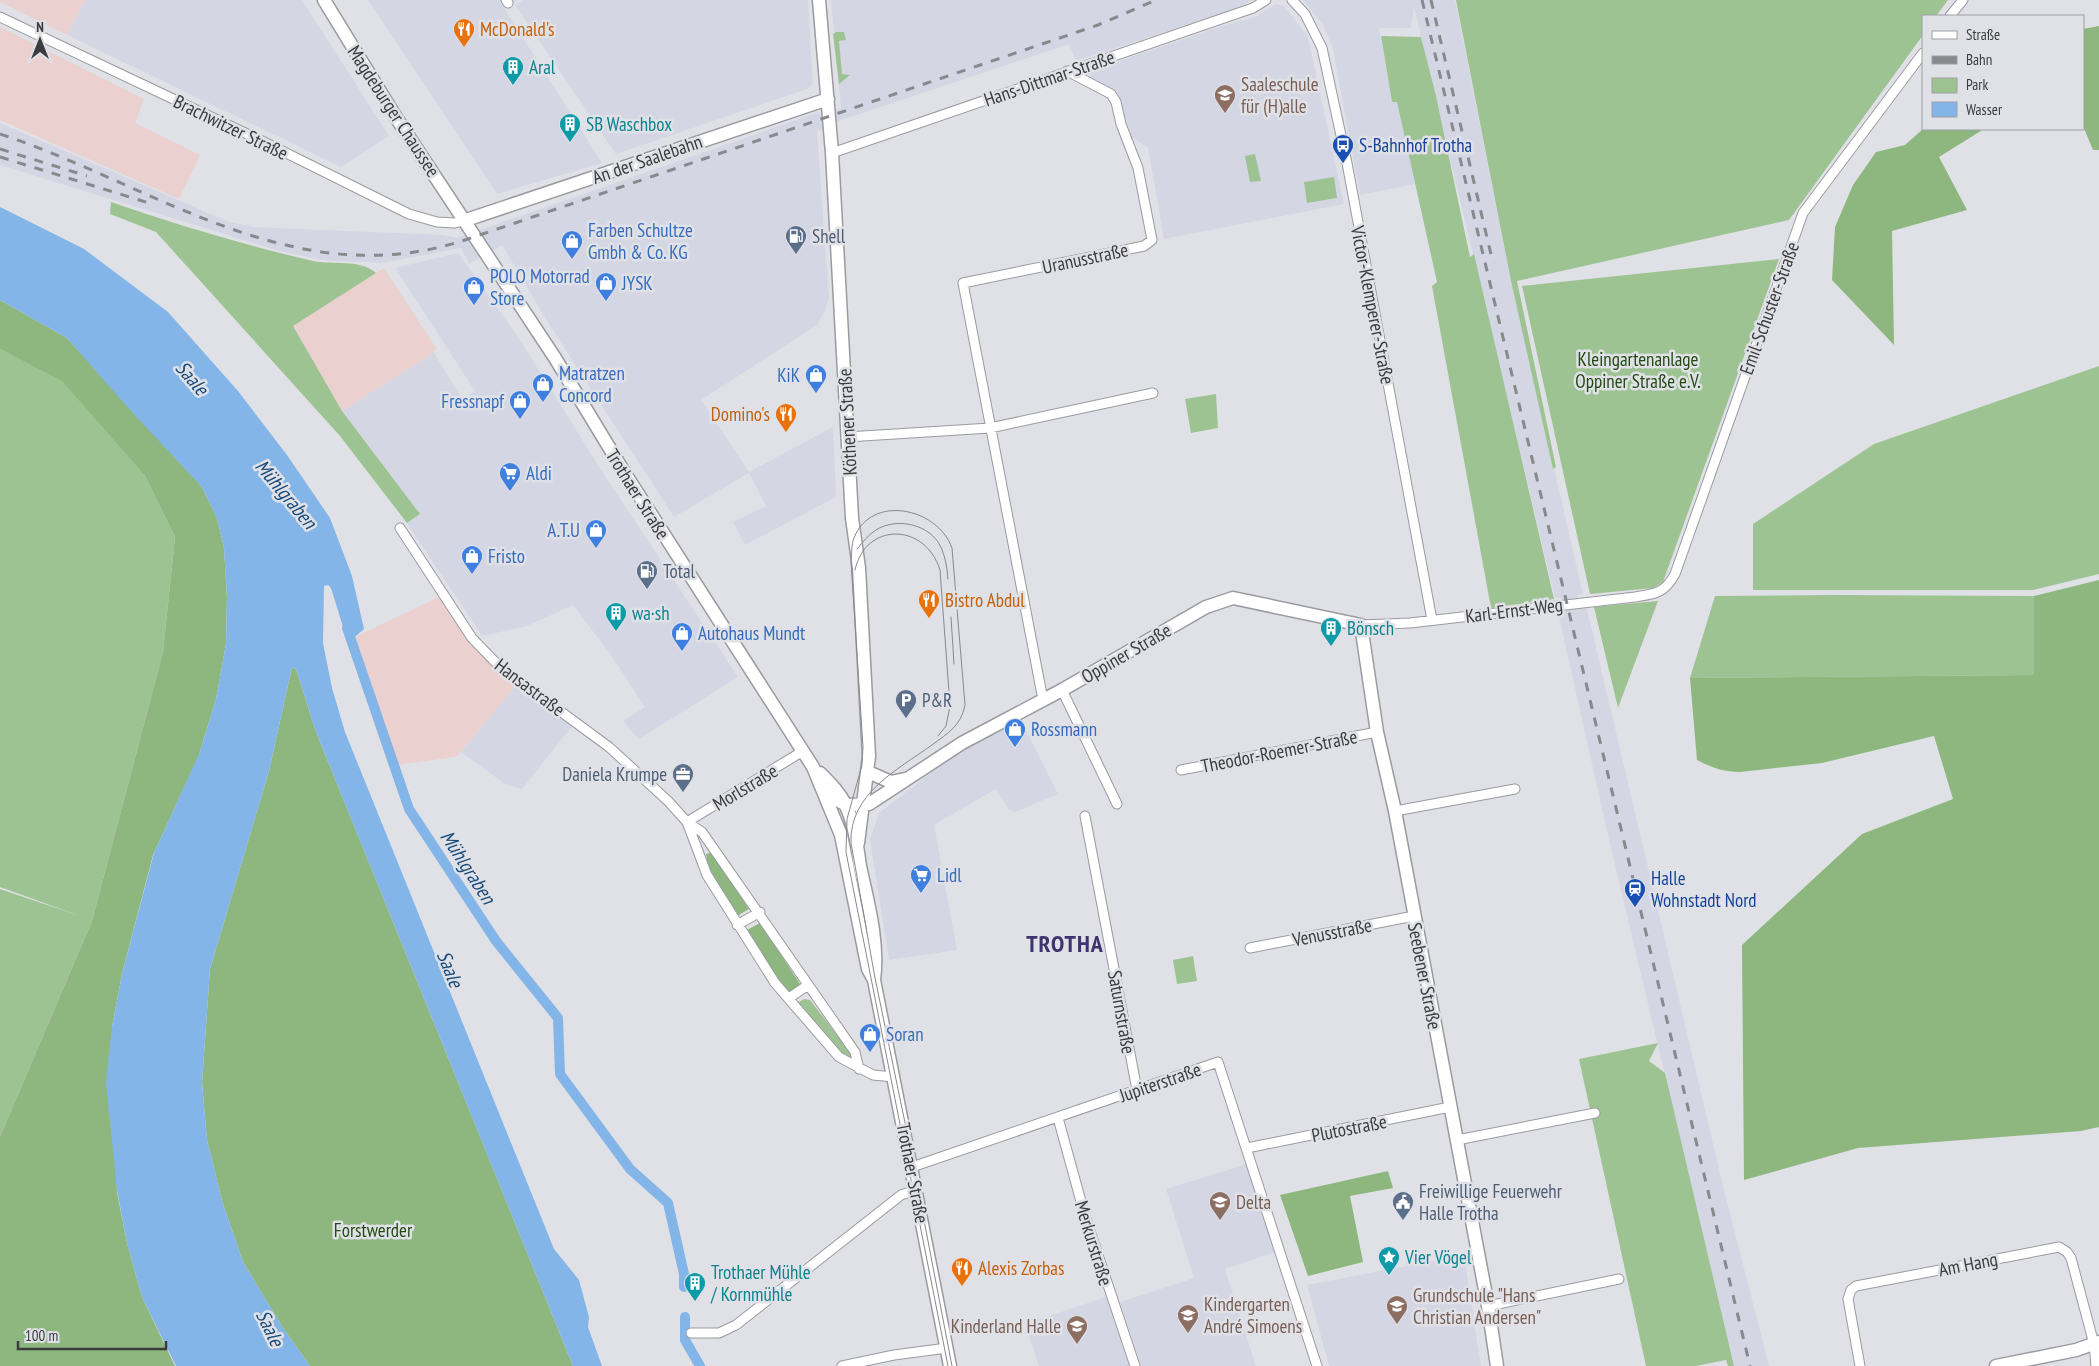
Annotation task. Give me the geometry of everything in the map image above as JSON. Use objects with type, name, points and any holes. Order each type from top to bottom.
[{"type":"main road","name":"Magdeburger Chaussee","points":[[324,0],[395,116],[466,220]]},
{"type":"main road","name":"Köthener Straße","points":[[819,0],[832,153],[852,524],[861,605],[869,756],[858,843]]},
{"type":"main road","name":"An der Saalebahn","points":[[466,220],[828,99]]},
{"type":"main road","name":"Trothaer Straße","points":[[466,220],[813,766],[825,793],[841,835],[868,969],[874,980],[950,1366]]},
{"type":"main road","name":"Oppiner Straße","points":[[825,793],[846,805],[862,805],[878,799],[962,743],[1062,690],[1206,608],[1233,598],[1361,625]]},
{"type":"main road","name":"Seebener Straße","points":[[1361,625],[1378,732],[1395,811],[1457,1140],[1488,1306],[1497,1366]]},
{"type":"main road","name":"Trothaer Straße","points":[[813,766],[839,792],[846,805],[858,843],[875,940],[876,963],[874,980]]},
{"type":"main road","points":[[868,772],[891,782],[908,778]]},
{"type":"main road","points":[[1996,1366],[2076,1350],[2096,1343]]},
{"type":"street","name":"Hans-Dittmar-Straße","points":[[832,153],[1253,8],[1266,0]]},
{"type":"street","name":"Victor-Klemperer-Straße","points":[[1292,0],[1305,14],[1322,48],[1347,163],[1432,620]]},
{"type":"street","points":[[1951,15],[1963,0]]},
{"type":"street","name":"Brachwitzer Straße","points":[[0,17],[253,136],[409,214],[437,222],[455,223],[466,220]]},
{"type":"street","name":"Emil-Schuster-Straße","points":[[1665,590],[1675,574],[1803,213],[1922,54]]},
{"type":"street","name":"Uranusstraße","points":[[1043,700],[963,283],[1144,246],[1152,240],[1138,168],[1121,124],[1116,102],[1111,94],[1068,71]]},
{"type":"street","points":[[848,437],[990,428],[1153,393]]},
{"type":"street","name":"Hansastraße","points":[[400,528],[472,638],[499,666],[610,746],[668,801],[687,822]]},
{"type":"street","name":"Karl-Ernst-Weg","points":[[1361,625],[1379,626],[1643,596],[1658,594],[1665,590]]},
{"type":"street","points":[[1062,690],[1118,804]]},
{"type":"street","name":"Theodor-Roemer-Straße","points":[[1181,770],[1378,732]]},
{"type":"street","name":"Morlstraße","points":[[687,822],[803,751]]},
{"type":"street","points":[[1395,811],[1515,789]]},
{"type":"street","name":"Saturnstraße","points":[[1085,816],[1137,1090]]},
{"type":"street","points":[[687,822],[702,832],[712,844],[760,912],[855,1052],[859,1069]]},
{"type":"street","points":[[687,822],[707,875],[775,983],[839,1057],[873,1075],[894,1076]]},
{"type":"street","points":[[698,852],[712,844]]},
{"type":"street","points":[[737,925],[760,912]]},
{"type":"street","name":"Venusstraße","points":[[1250,948],[1414,916]]},
{"type":"street","points":[[788,998],[808,985]]},
{"type":"street","name":"Jupiterstraße","points":[[912,1167],[1218,1062],[1317,1366]]},
{"type":"street","name":"Plutostraße","points":[[1247,1148],[1450,1107]]},
{"type":"street","points":[[1457,1140],[1595,1113]]},
{"type":"street","name":"Merkurstraße","points":[[1058,1118],[1085,1216],[1135,1366]]},
{"type":"street","points":[[692,1333],[719,1333],[736,1325],[901,1195],[916,1190]]},
{"type":"street","name":"Am Hang","points":[[1860,1366],[1848,1299],[1851,1290],[1856,1286],[2059,1247],[2067,1252],[2070,1258],[2096,1343]]},
{"type":"street","points":[[1488,1306],[1619,1279]]},
{"type":"street","points":[[2096,1343],[2096,1366]]},
{"type":"street","points":[[842,1366],[894,1355],[947,1348]]},
{"type":"shaded area","points":[[0,0],[85,0],[67,35],[0,2]]},
{"type":"shaded area","points":[[85,0],[302,0],[389,136],[341,167],[67,35]]},
{"type":"shaded area","points":[[368,0],[518,0],[504,8],[602,163],[497,194]]},
{"type":"shaded area","points":[[523,0],[808,0],[813,84],[807,89],[616,154],[515,5]]},
{"type":"shaded area","points":[[831,0],[1252,0],[1238,8],[1076,61],[1069,44],[841,120],[817,132],[829,298],[824,313],[817,325],[701,400],[749,472],[833,427],[836,497],[745,545],[733,522],[766,506],[749,473],[674,517],[547,321],[502,245],[469,264],[461,248],[382,263],[321,260],[280,251],[0,165],[0,123],[229,222],[254,227],[444,235],[457,238],[819,112],[820,116],[841,108]]},
{"type":"shaded area","points":[[1303,0],[1455,0],[1511,281],[1583,594],[1577,595],[1581,609],[1587,609],[1723,1186],[1769,1366],[1734,1366],[1610,844],[1558,613],[1564,612],[1561,598],[1555,598],[1414,7],[1411,28],[1379,28],[1392,102],[1397,101],[1415,184],[1360,195],[1333,49],[1323,25]]},
{"type":"shaded area","name":"Saaleschule für (H)alle","points":[[1276,4],[1285,7],[1308,37],[1344,204],[1164,239],[1148,148],[1132,137],[1117,91],[1090,78],[1090,71],[1228,24],[1255,17]]},
{"type":"shaded area","points":[[0,27],[144,99],[135,123],[200,155],[179,199],[0,120]]},
{"type":"shaded area","points":[[458,253],[518,337],[603,473],[738,677],[639,739],[623,721],[645,707],[611,655],[573,605],[527,626],[482,636],[407,523],[420,514],[342,411],[434,353],[463,400],[475,391],[395,268]]},
{"type":"shaded area","points":[[384,268],[436,348],[434,353],[342,411],[292,326]]},
{"type":"shaded area","points":[[439,597],[472,638],[520,681],[456,757],[395,765],[353,638]]},
{"type":"shaded area","points":[[514,687],[572,726],[522,789],[505,784],[461,752]]},
{"type":"shaded area","points":[[1021,720],[1058,794],[1015,812],[1009,810],[996,789],[934,825],[957,950],[889,960],[870,840],[879,813],[964,747]]},
{"type":"shaded area","points":[[1247,1164],[1275,1252],[1225,1269],[1256,1366],[1141,1366],[1120,1302],[1194,1278],[1166,1189]]},
{"type":"shaded area","name":"Grundschule \"Hans Christian Andersen\"","points":[[1464,1255],[1481,1366],[1329,1366],[1307,1285]]},
{"type":"shaded area","name":"Kinderland Halle","points":[[1106,1297],[1129,1366],[1039,1366],[1025,1324]]},
{"type":"green space","points":[[1456,0],[1948,0],[1937,15],[1922,15],[1922,36],[1789,220],[1517,281],[1556,467],[1553,469],[1511,281]]},
{"type":"green space","points":[[2099,26],[2099,150],[2093,150],[2084,128],[2084,29]]},
{"type":"green space","points":[[844,32],[846,40],[839,41],[842,74],[850,75],[839,84],[833,34]]},
{"type":"green space","points":[[1381,36],[1421,37],[1436,96],[1470,257],[1474,254],[1554,599],[1491,608],[1432,286],[1437,282],[1397,102],[1392,102]]},
{"type":"green space","points":[[1922,130],[1982,130],[1939,157],[1967,210],[1892,231],[1894,345],[1832,280],[1835,227],[1853,185],[1876,152],[1905,145]]},
{"type":"green space","points":[[1255,154],[1261,181],[1250,182],[1245,156]]},
{"type":"green space","points":[[1334,177],[1337,198],[1307,203],[1304,182]]},
{"type":"green space","points":[[111,202],[186,227],[262,248],[313,261],[355,264],[376,273],[293,326],[342,411],[420,514],[407,523],[340,436],[156,232],[110,214]]},
{"type":"green space","name":"Kleingartenanlage Oppiner Straße e.V.","points":[[1779,259],[1663,582],[1653,588],[1590,594],[1522,286]]},
{"type":"green space","points":[[0,300],[67,338],[202,487],[217,518],[224,548],[227,597],[226,644],[216,699],[199,755],[153,855],[122,974],[112,1027],[117,1192],[127,1243],[142,1297],[175,1366],[0,1366],[0,1137],[92,921],[163,652],[175,537],[145,476],[62,381],[0,349]]},
{"type":"green space","points":[[0,349],[62,380],[145,476],[175,537],[163,652],[92,921],[0,1137],[0,889],[80,916],[0,887]]},
{"type":"green space","points":[[2099,366],[2099,574],[2033,590],[1753,590],[1753,524],[1874,444]]},
{"type":"green space","points":[[1216,394],[1218,428],[1191,433],[1185,399]]},
{"type":"green space","points":[[2099,580],[2099,1127],[2081,1131],[1858,1148],[1744,1180],[1742,945],[1862,834],[1953,799],[1934,736],[1822,763],[1734,772],[1702,763],[1697,760],[1690,678],[2034,675],[2034,596]]},
{"type":"green space","points":[[1715,596],[2034,596],[2034,675],[1690,678]]},
{"type":"green space","points":[[1658,601],[1618,708],[1594,607]]},
{"type":"green space","name":"Forstwerder","points":[[292,667],[296,669],[316,732],[573,1366],[310,1366],[283,1328],[243,1262],[222,1201],[207,1140],[202,1083],[210,969],[269,771]]},
{"type":"green space","points":[[710,853],[715,856],[749,909],[737,916],[708,866],[706,854]]},
{"type":"green space","points":[[760,923],[800,984],[790,993],[776,978],[747,930]]},
{"type":"green space","points":[[1193,956],[1197,981],[1177,984],[1173,960]]},
{"type":"green space","points":[[804,999],[810,1000],[850,1052],[853,1060],[843,1056],[801,1009],[799,1002]]},
{"type":"green space","points":[[1658,1043],[1649,1061],[1665,1073],[1734,1366],[1728,1366],[1726,1360],[1696,1366],[1646,1366],[1579,1059]]},
{"type":"green space","points":[[1388,1171],[1393,1188],[1350,1196],[1363,1262],[1308,1276],[1280,1195]]},
{"type":"water","name":"Saale","points":[[0,207],[84,249],[168,312],[238,391],[287,455],[330,518],[352,576],[364,629],[348,643],[331,588],[328,585],[324,586],[323,643],[332,688],[345,732],[554,1249],[579,1280],[589,1317],[588,1327],[602,1366],[573,1366],[316,732],[296,669],[292,667],[269,771],[210,969],[202,1083],[207,1140],[222,1201],[243,1262],[283,1328],[310,1366],[176,1366],[142,1297],[127,1243],[117,1190],[106,1083],[112,1027],[122,974],[154,853],[200,752],[216,699],[226,644],[227,597],[224,548],[217,518],[202,487],[131,411],[67,338],[0,300]]},
{"type":"waterway","name":"Mühlgraben","points":[[347,628],[409,809],[496,941],[558,1018],[560,1074],[630,1169],[668,1203],[684,1274],[684,1287]]},
{"type":"waterway","name":"Mühlgraben","points":[[685,1317],[685,1340],[700,1366]]},
{"type":"tram line","points":[[948,1366],[846,852],[847,819],[862,765],[863,747],[851,562],[852,547],[854,538],[862,524],[874,515],[889,511],[904,511],[919,515],[933,523],[944,534],[952,548],[965,705],[957,724],[953,728],[890,774],[867,797],[858,811],[852,826],[851,843],[875,978],[952,1366]]},
{"type":"tram line","points":[[857,549],[870,534],[884,526],[909,524],[926,530],[938,542],[944,555],[948,579]]},
{"type":"tram line","points":[[855,570],[861,554],[870,543],[882,536],[896,534],[909,536],[922,543],[932,554],[940,570],[950,706],[946,726],[938,736]]},
{"type":"tram line","points":[[951,617],[954,664]]},
{"type":"railway","points":[[0,134],[57,155],[170,205],[226,227],[284,245],[342,254],[402,254],[465,240],[1098,25],[1156,0]]},
{"type":"railway","points":[[1422,0],[1750,1366]]},
{"type":"railway","points":[[1431,0],[1493,263]]},
{"type":"railway","points":[[0,149],[87,176]]},
{"type":"railway","points":[[0,157],[149,203]]},
{"type":"place","name":"McDonald's","points":[[464,48]]},
{"type":"place","name":"Aral","points":[[513,86]]},
{"type":"place","name":"Saaleschule für (H)alle","points":[[1225,114]]},
{"type":"place","name":"SB Waschbox","points":[[570,143]]},
{"type":"place","name":"S-Bahnhof Trotha","points":[[1343,164]]},
{"type":"place","name":"Shell","points":[[796,255]]},
{"type":"place","name":"Farben Schultze Gmbh & Co. KG","points":[[572,260]]},
{"type":"place","name":"JYSK","points":[[606,302]]},
{"type":"place","name":"POLO Motorrad Store","points":[[474,306]]},
{"type":"place","name":"KiK","points":[[816,394]]},
{"type":"place","name":"Matratzen Concord","points":[[543,403]]},
{"type":"place","name":"Fressnapf","points":[[520,420]]},
{"type":"place","name":"Domino's","points":[[786,433]]},
{"type":"place","name":"Aldi","points":[[510,492]]},
{"type":"place","name":"A.T.U","points":[[596,549]]},
{"type":"place","name":"Fristo","points":[[472,575]]},
{"type":"place","name":"Total","points":[[647,590]]},
{"type":"place","name":"Bistro Abdul","points":[[929,619]]},
{"type":"place","name":"wa·sh","points":[[616,632]]},
{"type":"place","name":"Bönsch","points":[[1331,647]]},
{"type":"place","name":"Autohaus Mundt","points":[[682,652]]},
{"type":"place","name":"P&R","points":[[906,719]]},
{"type":"place","name":"Rossmann","points":[[1015,748]]},
{"type":"place","name":"Daniela Krumpe","points":[[683,793]]},
{"type":"place","name":"Lidl","points":[[921,894]]},
{"type":"place","name":"Halle Wohnstadt Nord","points":[[1635,908]]},
{"type":"place","name":"Soran","points":[[870,1053]]},
{"type":"place","name":"Delta","points":[[1220,1221]]},
{"type":"place","name":"Freiwillige Feuerwehr Halle Trotha","points":[[1403,1221]]},
{"type":"place","name":"Vier Vögel","points":[[1389,1276]]},
{"type":"place","name":"Alexis Zorbas","points":[[962,1287]]},
{"type":"place","name":"Trothaer Mühle / Kornmühle","points":[[695,1302]]},
{"type":"place","name":"Grundschule \"Hans Christian Andersen\"","points":[[1397,1325]]},
{"type":"place","name":"Kindergarten André Simoens","points":[[1188,1334]]},
{"type":"place","name":"Kinderland Halle","points":[[1077,1345]]},
{"type":"district","name":"TROTHA","points":[[1065,944]]}]
